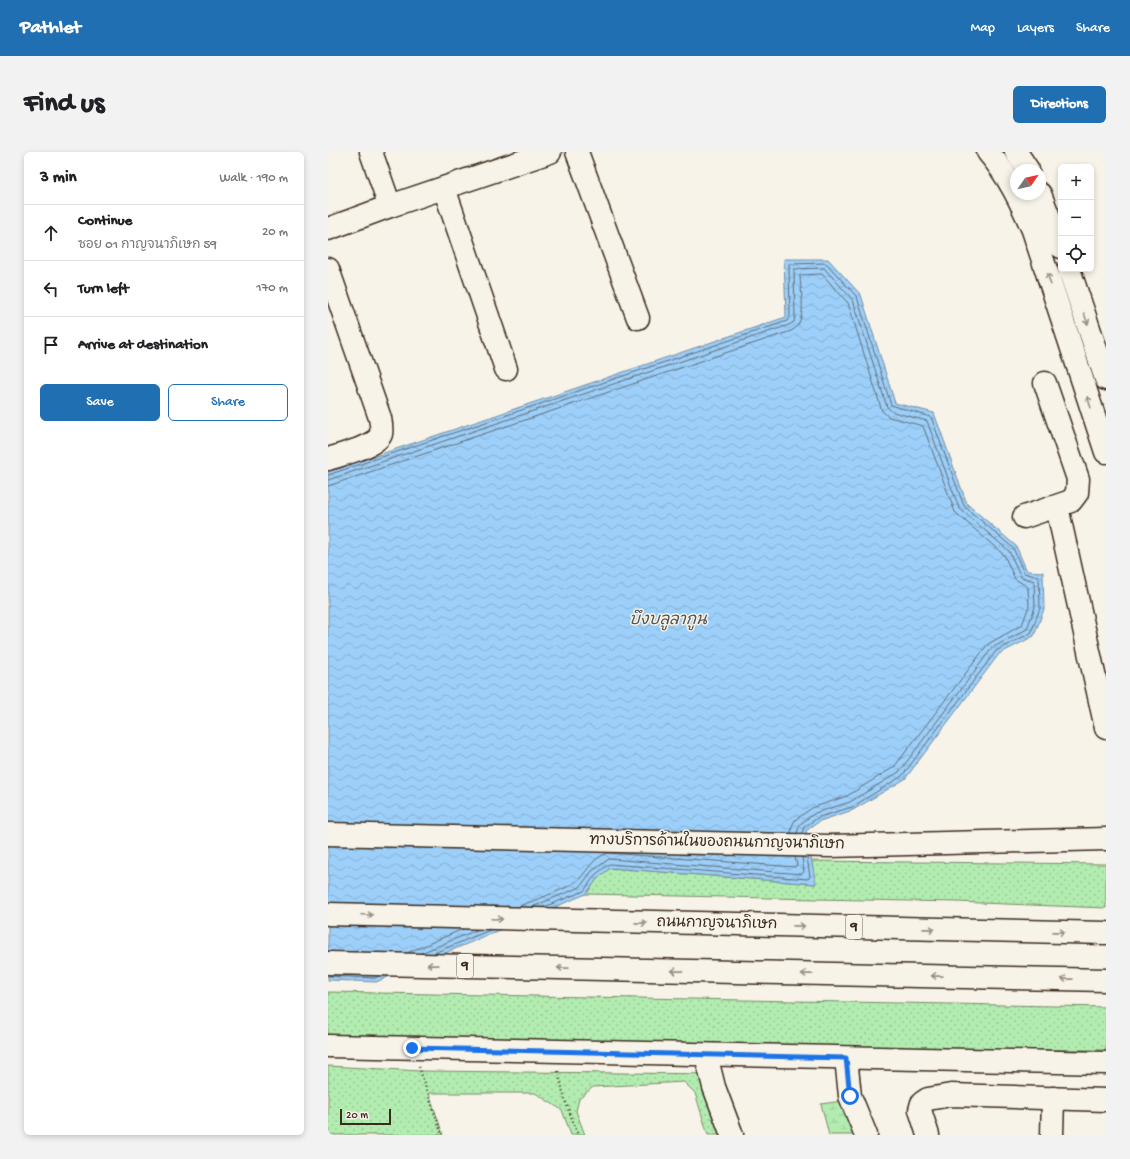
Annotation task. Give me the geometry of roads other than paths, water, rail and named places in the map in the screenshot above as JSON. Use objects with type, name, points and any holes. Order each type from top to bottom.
[{"type":"main road","points":[[371,152],[390,206]]},
{"type":"main road","points":[[328,229],[444,188],[507,159],[550,152]]},
{"type":"main road","points":[[577,152],[638,318]]},
{"type":"main road","points":[[988,152],[1009,181],[1023,206],[1033,230],[1103,442],[1068,444]]},
{"type":"main road","points":[[1016,152],[1024,164]]},
{"type":"main road","points":[[444,188],[506,369]]},
{"type":"main road","points":[[1043,200],[1058,238]]},
{"type":"main road","points":[[328,269],[380,418],[381,428],[381,435],[374,443],[328,459]]},
{"type":"main road","points":[[1069,272],[1106,379]]},
{"type":"main road","points":[[1024,517],[1071,501],[1077,493],[1078,479],[1068,444],[1045,383]]},
{"type":"main road","points":[[1057,507],[1106,728]]},
{"type":"main road","name":"ทางบริการด้านในของถนนกาญจนาภิเษก","points":[[328,834],[830,846],[1106,839]]},
{"type":"main road","name":"ถนนกาญจนาภิเษก","points":[[328,914],[602,922],[1106,933]]},
{"type":"main road","name":"9","points":[[328,963],[1106,980]]},
{"type":"main road","points":[[328,1046],[1106,1064]]},
{"type":"main road","points":[[706,1055],[714,1087],[732,1135]]},
{"type":"main road","points":[[846,1058],[850,1096],[866,1135]]},
{"type":"main road","points":[[928,1135],[920,1110],[922,1103],[928,1099],[951,1096],[1106,1100]]},
{"type":"main road","points":[[1052,1135],[1053,1098]]},
{"type":"water","name":"บึงบลูลากูน","points":[[784,259],[828,259],[861,295],[895,403],[934,413],[967,504],[1016,546],[1027,571],[1043,572],[1044,609],[1034,636],[999,654],[905,779],[853,810],[820,821],[806,831],[816,884],[610,868],[598,878],[586,894],[376,982],[328,980],[328,472],[786,317]]}]
